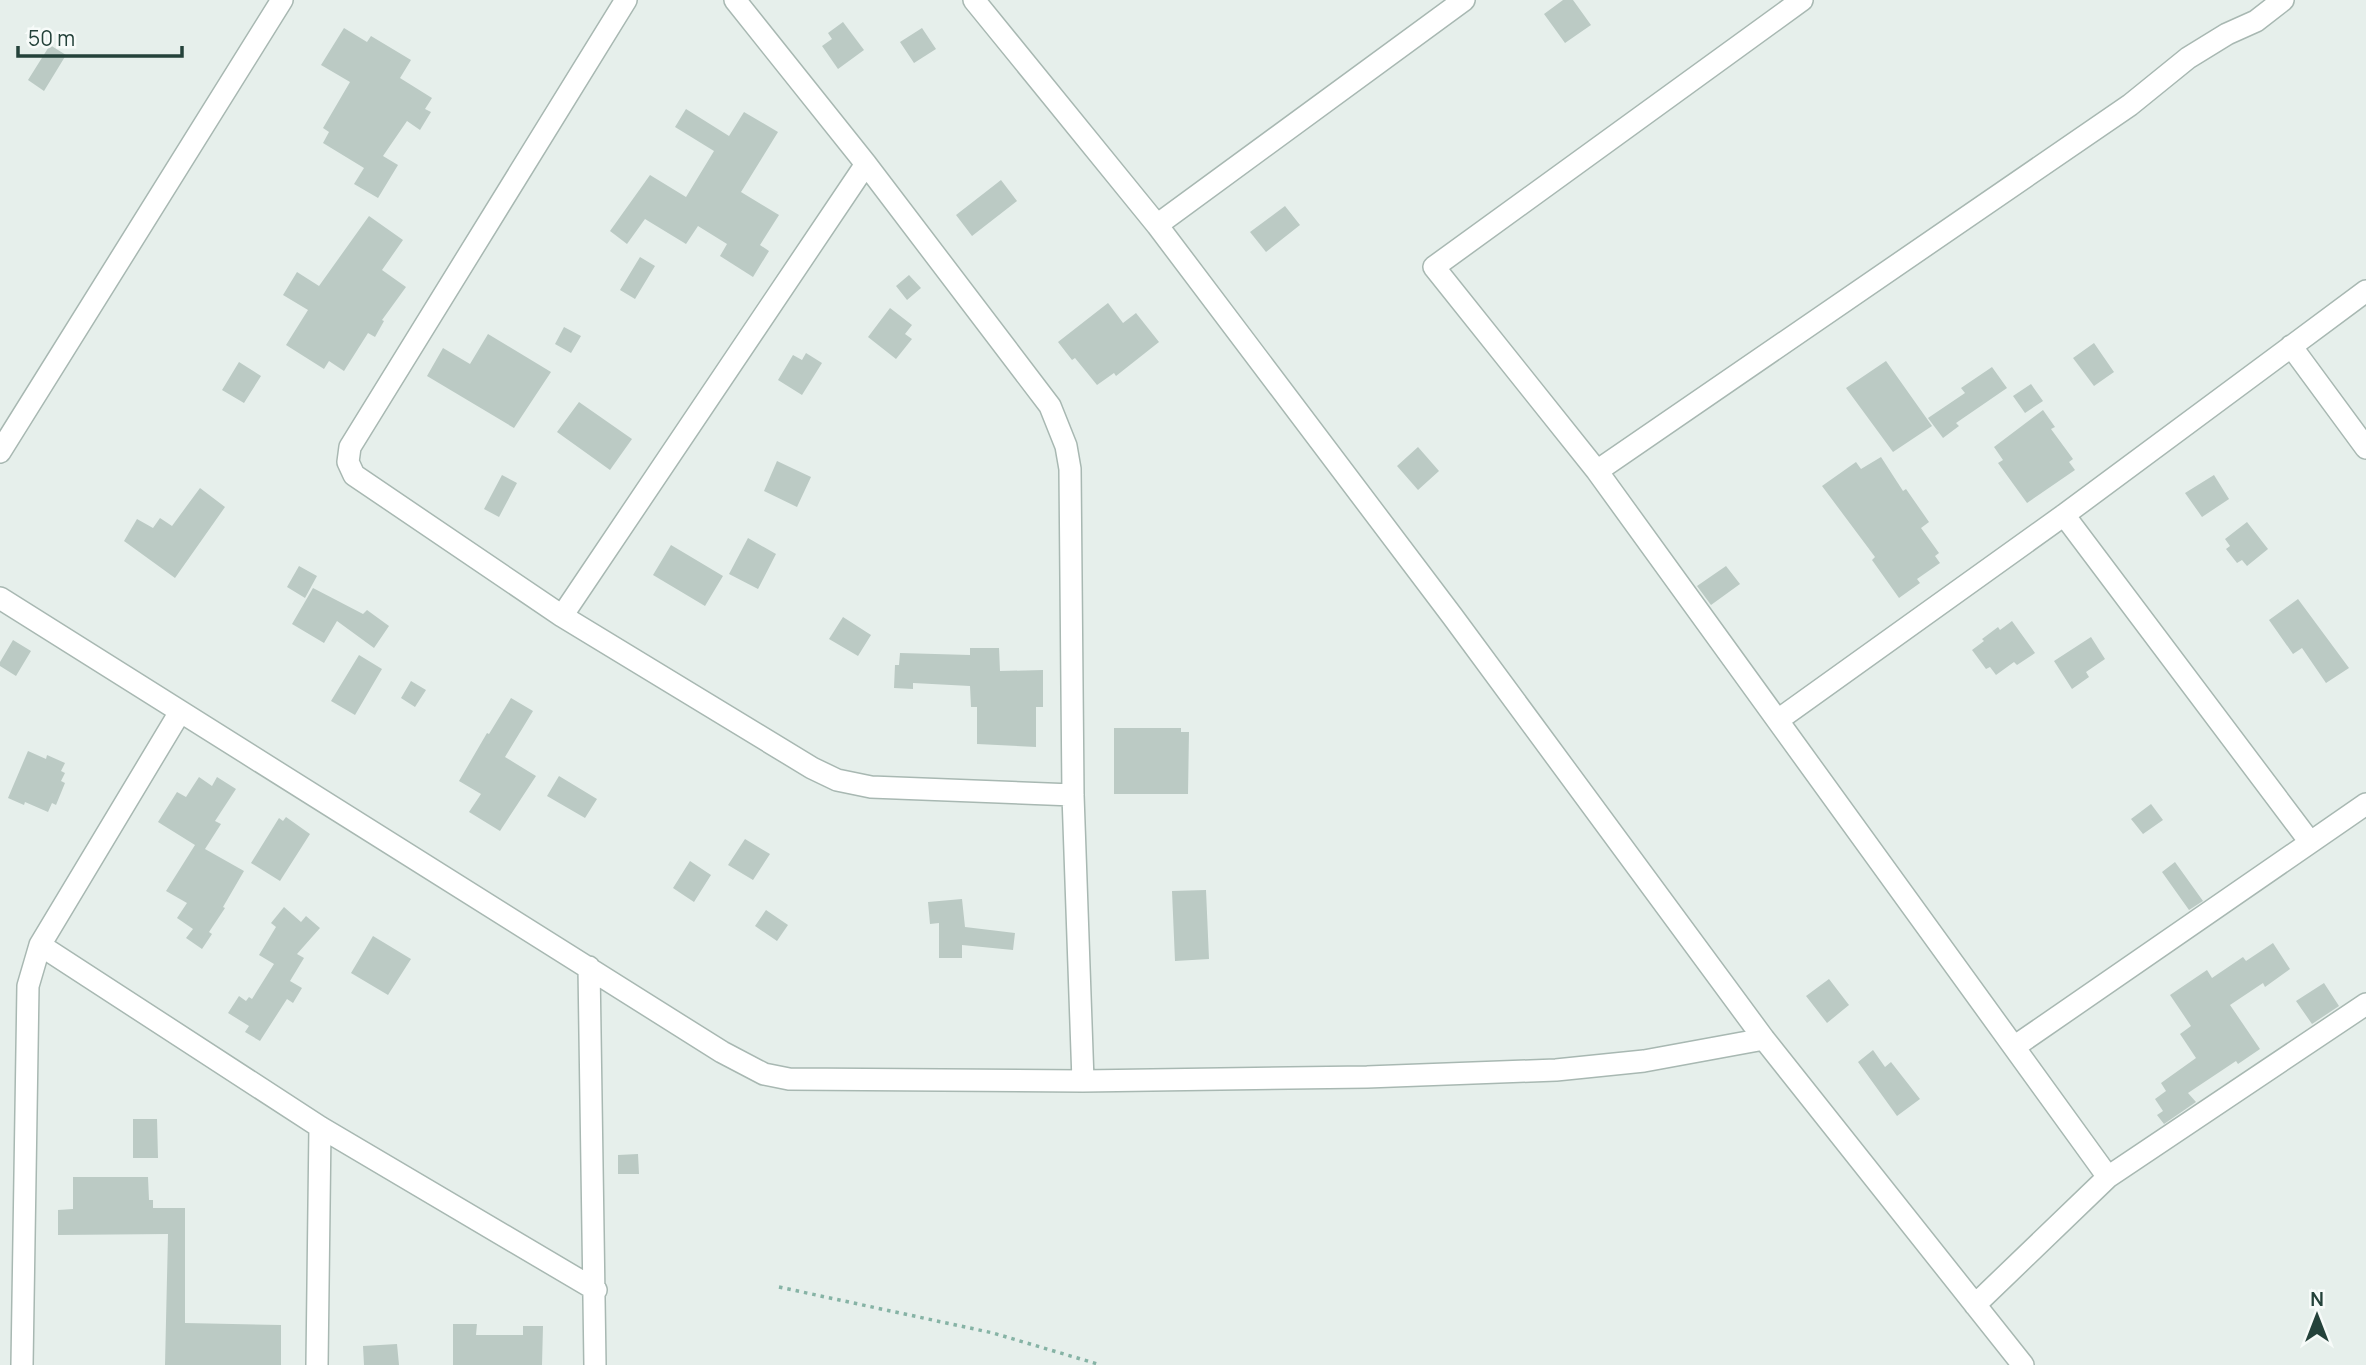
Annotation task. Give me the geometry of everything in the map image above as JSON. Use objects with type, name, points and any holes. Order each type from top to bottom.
[{"type":"street","points":[[0,452],[282,0]]},
{"type":"street","points":[[626,0],[358,435],[348,454],[348,462],[354,475],[562,616],[812,768],[837,780],[871,787],[1073,795]]},
{"type":"street","points":[[735,0],[866,163],[1050,406],[1066,446],[1070,469],[1073,795],[1083,1081]]},
{"type":"street","points":[[974,0],[1157,225],[1453,617],[1764,1039],[2023,1365]]},
{"type":"street","points":[[1157,225],[1464,0]]},
{"type":"street","points":[[1802,0],[1434,267],[1597,471],[2108,1177]]},
{"type":"street","points":[[1597,471],[2130,105],[2188,58],[2227,34],[2256,21],[2283,0]]},
{"type":"street","points":[[562,616],[866,163]]},
{"type":"street","points":[[1778,720],[2064,514],[2366,291]]},
{"type":"street","points":[[2291,346],[2366,448]]},
{"type":"street","points":[[2064,514],[2310,842]]},
{"type":"street","points":[[0,598],[722,1052],[764,1074],[789,1079],[1083,1081],[1367,1077],[1556,1070],[1644,1061],[1764,1039]]},
{"type":"street","points":[[22,1365],[28,986],[40,945],[180,712]]},
{"type":"street","points":[[2014,1047],[2366,804]]},
{"type":"street","points":[[40,945],[320,1127],[596,1290]]},
{"type":"street","points":[[589,967],[596,1290],[595,1365]]},
{"type":"street","points":[[1975,1305],[2108,1177],[2366,1004]]},
{"type":"street","points":[[317,1365],[320,1127]]},
{"type":"path","points":[[779,1287],[993,1333],[1101,1365]]},
{"type":"building","points":[[1563,0],[1573,0],[1591,25],[1565,43],[1544,14]]},
{"type":"building","points":[[843,22],[864,50],[838,69],[822,46],[832,39],[828,33]]},
{"type":"building","points":[[344,28],[367,42],[371,36],[411,60],[400,78],[432,98],[425,109],[431,112],[420,130],[407,121],[383,156],[398,165],[378,198],[354,184],[364,168],[323,143],[329,132],[323,128],[350,82],[321,65]]},
{"type":"building","points":[[922,28],[936,49],[914,63],[900,42]]},
{"type":"building","points":[[50,45],[66,55],[44,91],[28,80]]},
{"type":"building","points":[[686,109],[729,136],[744,112],[778,132],[741,192],[779,215],[760,245],[769,251],[753,277],[720,256],[727,244],[698,226],[686,244],[645,219],[627,244],[610,231],[650,175],[686,197],[714,151],[675,127]]},
{"type":"building","points":[[1001,180],[1017,201],[972,236],[956,215]]},
{"type":"building","points":[[1285,206],[1300,225],[1266,252],[1250,232]]},
{"type":"building","points":[[369,216],[403,240],[382,270],[406,287],[382,320],[384,321],[375,337],[368,333],[344,371],[329,361],[324,369],[286,345],[308,310],[283,295],[297,272],[319,286]]},
{"type":"building","points":[[640,257],[655,266],[635,299],[620,290]]},
{"type":"building","points":[[909,275],[921,288],[907,300],[896,286]]},
{"type":"building","points":[[1108,303],[1123,323],[1136,313],[1159,342],[1116,376],[1114,373],[1097,385],[1058,342]]},
{"type":"building","points":[[890,308],[912,325],[905,334],[912,339],[896,359],[868,337]]},
{"type":"building","points":[[564,327],[581,336],[571,353],[555,344]]},
{"type":"building","points":[[488,334],[551,372],[514,428],[427,376],[443,348],[470,364]]},
{"type":"building","points":[[2094,343],[2114,372],[2094,386],[2073,358]]},
{"type":"building","points":[[806,353],[822,363],[802,395],[778,380],[793,355],[802,360]]},
{"type":"building","points":[[1886,361],[1932,426],[1893,452],[1846,388]]},
{"type":"building","points":[[239,362],[261,376],[244,403],[222,390]]},
{"type":"building","points":[[1992,367],[2007,388],[1956,423],[1959,426],[1943,438],[1928,418],[1965,393],[1961,388]]},
{"type":"building","points":[[2031,384],[2043,401],[2025,413],[2013,396]]},
{"type":"building","points":[[579,402],[632,439],[610,470],[557,432]]},
{"type":"building","points":[[2043,410],[2055,427],[2051,429],[2073,459],[2069,462],[2075,470],[2027,503],[1998,463],[2003,460],[1994,447]]},
{"type":"building","points":[[1418,447],[1439,471],[1418,490],[1397,466]]},
{"type":"building","points":[[1881,457],[1903,491],[1906,489],[1929,522],[1921,528],[1939,553],[1935,556],[1940,563],[1917,579],[1920,583],[1899,598],[1872,560],[1875,557],[1822,486],[1856,462],[1861,469]]},
{"type":"building","points":[[777,461],[811,477],[797,507],[764,491]]},
{"type":"building","points":[[502,475],[517,483],[499,517],[484,509]]},
{"type":"building","points":[[2214,475],[2229,499],[2202,517],[2185,493]]},
{"type":"building","points":[[200,488],[225,507],[175,578],[124,541],[137,519],[153,528],[160,518],[172,526]]},
{"type":"building","points":[[2247,522],[2268,549],[2247,566],[2242,560],[2237,563],[2226,549],[2230,546],[2225,539]]},
{"type":"building","points":[[748,538],[776,554],[758,589],[729,574]]},
{"type":"building","points":[[671,545],[723,576],[705,606],[653,575]]},
{"type":"building","points":[[299,566],[317,576],[305,598],[287,587]]},
{"type":"building","points":[[1726,566],[1740,584],[1711,605],[1697,586]]},
{"type":"building","points":[[313,588],[363,614],[367,610],[389,626],[374,648],[337,621],[324,643],[292,624]]},
{"type":"building","points":[[2298,599],[2349,668],[2326,683],[2302,648],[2293,654],[2269,620]]},
{"type":"building","points":[[843,617],[871,635],[858,656],[829,639]]},
{"type":"building","points":[[2012,621],[2035,653],[2017,665],[2014,662],[1996,675],[1990,667],[1986,669],[1972,650],[1998,627],[2000,630]]},
{"type":"building","points":[[2091,637],[2105,659],[2086,672],[2089,677],[2072,689],[2054,661]]},
{"type":"building","points":[[13,640],[31,651],[16,676],[0,666]]},
{"type":"building","points":[[970,648],[999,648],[1000,671],[1043,670],[1043,707],[1036,707],[1036,747],[977,744],[977,707],[971,707],[970,686],[913,683],[913,689],[894,688],[895,665],[899,665],[900,653],[970,655]]},
{"type":"building","points":[[359,655],[382,669],[355,715],[331,701]]},
{"type":"building","points":[[411,681],[426,690],[415,707],[401,698]]},
{"type":"building","points":[[511,698],[533,711],[505,757],[536,776],[500,831],[469,812],[481,794],[459,781]]},
{"type":"building","points":[[1114,728],[1181,728],[1181,732],[1189,732],[1188,794],[1114,794]]},
{"type":"building","points":[[28,751],[65,763],[61,771],[65,773],[61,781],[65,783],[56,805],[52,803],[48,812],[8,798]]},
{"type":"building","points":[[559,776],[597,799],[585,818],[547,796]]},
{"type":"building","points":[[199,777],[212,786],[217,777],[236,789],[215,821],[221,824],[205,849],[244,871],[202,949],[186,938],[193,929],[177,918],[187,903],[166,891],[195,845],[158,822],[177,792],[186,797]]},
{"type":"building","points":[[2151,804],[2163,820],[2143,834],[2131,819]]},
{"type":"building","points":[[286,817],[310,834],[280,881],[251,863],[279,818],[283,821]]},
{"type":"building","points":[[745,839],[770,854],[753,880],[728,865]]},
{"type":"building","points":[[690,861],[711,875],[694,902],[673,888]]},
{"type":"building","points":[[2175,862],[2203,901],[2189,910],[2162,872]]},
{"type":"building","points":[[1206,890],[1209,959],[1175,961],[1172,891]]},
{"type":"building","points":[[962,899],[965,927],[1015,933],[1013,950],[962,945],[962,958],[939,958],[939,923],[930,924],[928,902]]},
{"type":"building","points":[[284,907],[301,922],[306,916],[320,928],[297,954],[304,958],[290,981],[302,988],[293,1003],[287,999],[260,1041],[245,1032],[249,1026],[228,1013],[239,996],[246,1001],[249,997],[252,999],[274,964],[259,955],[276,927],[271,923]]},
{"type":"building","points":[[766,910],[788,925],[777,941],[755,926]]},
{"type":"building","points":[[373,936],[411,959],[388,995],[351,973]]},
{"type":"building","points":[[2273,943],[2290,969],[2265,987],[2263,983],[2230,1005],[2260,1049],[2238,1064],[2236,1061],[2188,1093],[2196,1102],[2164,1124],[2157,1115],[2163,1111],[2155,1099],[2166,1091],[2161,1083],[2196,1058],[2180,1034],[2191,1026],[2170,995],[2207,970],[2212,978],[2243,957],[2246,961]]},
{"type":"building","points":[[1829,979],[1849,1005],[1827,1023],[1806,996]]},
{"type":"building","points":[[2324,983],[2339,1006],[2312,1024],[2296,1001]]},
{"type":"building","points":[[1873,1050],[1885,1067],[1891,1062],[1920,1099],[1897,1116],[1858,1062]]},
{"type":"building","points":[[133,1119],[157,1119],[158,1158],[133,1158]]},
{"type":"building","points":[[638,1154],[639,1174],[618,1174],[618,1155]]},
{"type":"building","points":[[73,1177],[148,1177],[149,1200],[153,1200],[153,1208],[185,1208],[185,1323],[281,1325],[281,1365],[165,1365],[168,1234],[58,1235],[58,1210],[73,1209]]},
{"type":"building","points":[[453,1324],[477,1324],[476,1335],[523,1335],[523,1326],[543,1326],[542,1365],[453,1365]]},
{"type":"building","points":[[397,1344],[399,1365],[364,1365],[363,1346]]}]
